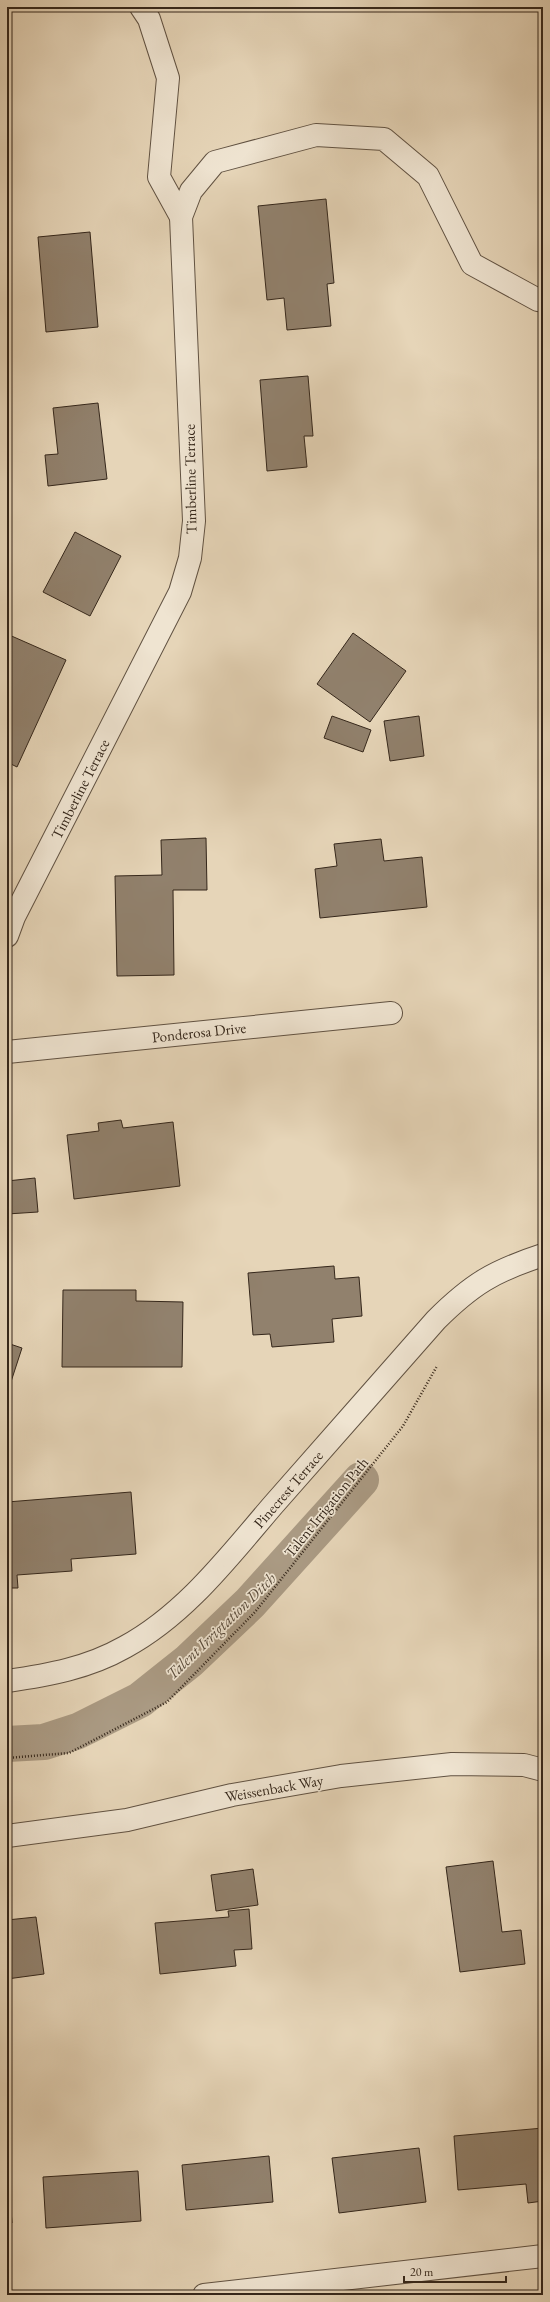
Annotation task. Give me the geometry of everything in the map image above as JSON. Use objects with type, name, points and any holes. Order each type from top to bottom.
[{"type":"street","points":[[141,7],[149,19],[168,78],[159,176],[181,217]]},
{"type":"street","name":"Timberline Terrace","points":[[7,936],[18,910],[157,640],[180,592],[190,558],[194,521],[181,217],[191,191],[215,162],[316,136],[384,139],[428,176],[472,264],[538,300],[543,301]]},
{"type":"street","name":"Ponderosa Drive","points":[[7,1052],[391,1013]]},
{"type":"street","name":"Pinecrest Terrace","points":[[7,1681],[47,1675],[87,1666],[126,1647],[166,1621],[219,1568],[436,1320],[459,1297],[486,1278],[514,1264],[543,1255]]},
{"type":"street","name":"Weissenback Way","points":[[7,1836],[127,1820],[232,1795],[341,1776],[452,1764],[524,1765],[543,1770]]},
{"type":"street","points":[[204,2295],[543,2256]]},
{"type":"path","name":"Talent Irrigation Path","points":[[7,1758],[69,1753],[166,1702],[260,1606],[403,1426],[441,1359]]},
{"type":"building","points":[[326,199],[334,283],[327,284],[331,326],[287,330],[284,298],[267,300],[258,206]]},
{"type":"building","points":[[90,232],[98,327],[46,332],[38,237]]},
{"type":"building","points":[[308,376],[313,436],[304,436],[307,467],[267,471],[260,380]]},
{"type":"building","points":[[98,403],[107,479],[48,486],[45,455],[58,454],[53,408]]},
{"type":"building","points":[[75,532],[121,556],[90,616],[43,592]]},
{"type":"building","points":[[353,633],[406,671],[370,722],[317,684]]},
{"type":"building","points":[[7,634],[66,660],[17,767],[7,762]]},
{"type":"building","points":[[332,716],[371,730],[363,752],[324,738]]},
{"type":"building","points":[[419,716],[424,756],[390,761],[384,721]]},
{"type":"building","points":[[206,838],[207,890],[173,890],[174,975],[117,976],[115,876],[162,875],[161,840]]},
{"type":"building","points":[[381,839],[384,861],[422,857],[427,907],[320,918],[315,869],[337,866],[334,844]]},
{"type":"building","points":[[121,1120],[123,1128],[173,1122],[180,1186],[74,1199],[67,1135],[99,1131],[98,1123]]},
{"type":"building","points":[[35,1178],[38,1212],[7,1214],[7,1181]]},
{"type":"building","points":[[334,1266],[335,1279],[359,1277],[362,1316],[332,1319],[334,1342],[272,1347],[270,1334],[253,1335],[248,1273]]},
{"type":"building","points":[[63,1290],[136,1290],[136,1301],[183,1302],[182,1367],[62,1367]]},
{"type":"building","points":[[7,1343],[22,1348],[7,1394]]},
{"type":"building","points":[[131,1492],[136,1554],[71,1559],[72,1571],[17,1575],[18,1588],[7,1588],[7,1502]]},
{"type":"building","points":[[493,1861],[502,1932],[521,1930],[525,1964],[460,1972],[446,1867]]},
{"type":"building","points":[[253,1869],[258,1905],[216,1911],[211,1875]]},
{"type":"building","points":[[249,1909],[252,1949],[234,1950],[236,1966],[160,1974],[155,1923],[229,1917],[228,1911]]},
{"type":"building","points":[[36,1917],[44,1974],[7,1979],[7,1920]]},
{"type":"building","points":[[543,2128],[543,2201],[528,2203],[526,2184],[458,2190],[454,2136]]},
{"type":"building","points":[[419,2148],[426,2202],[339,2213],[332,2158]]},
{"type":"building","points":[[269,2156],[273,2202],[186,2210],[182,2165]]},
{"type":"building","points":[[138,2171],[141,2221],[46,2228],[43,2177]]},
{"type":"building","points":[[7,2183],[9,2183],[12,2223],[7,2224]]},
{"type":"waterway","name":"Talent Irrigtation Ditch","points":[[7,1744],[44,1742],[78,1731],[140,1700],[189,1661],[250,1603],[361,1480]]}]
